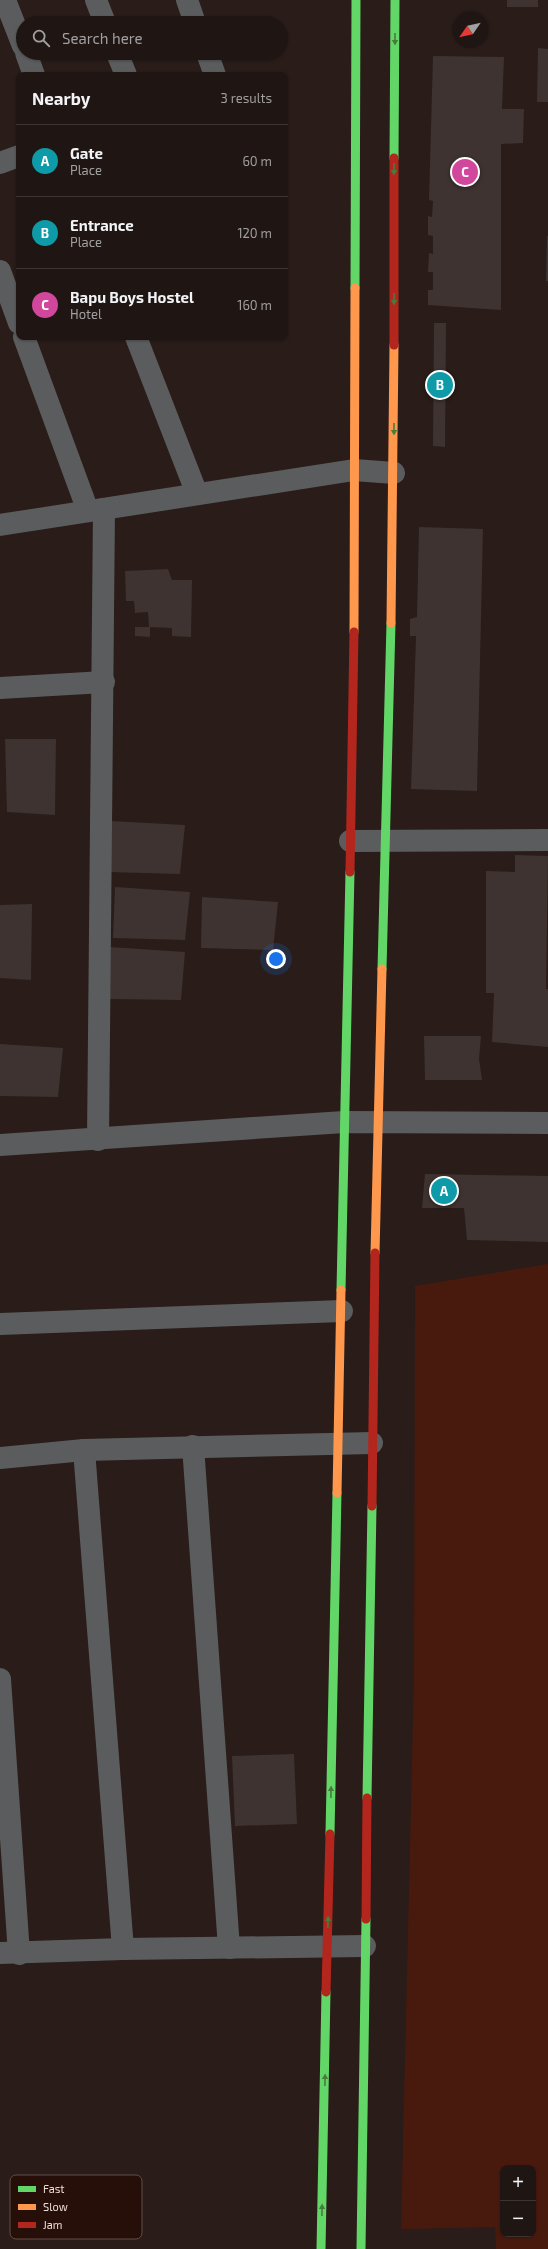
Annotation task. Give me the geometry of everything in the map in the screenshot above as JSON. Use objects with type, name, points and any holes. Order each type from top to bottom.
[{"type":"street","points":[[5,0],[16,28]]},
{"type":"street","points":[[96,0],[102,16]]},
{"type":"street","points":[[187,0],[193,16]]},
{"type":"street","points":[[321,2249],[342,1311],[344,1122],[354,664],[356,0]]},
{"type":"street","points":[[361,2249],[372,1444],[394,473],[395,0]]},
{"type":"street","points":[[29,60],[33,72]]},
{"type":"street","points":[[120,60],[125,72]]},
{"type":"street","points":[[210,60],[214,72]]},
{"type":"street","points":[[0,163],[16,157]]},
{"type":"street","points":[[0,271],[16,315]]},
{"type":"street","points":[[25,340],[96,510],[104,682],[98,1140]]},
{"type":"street","points":[[137,340],[197,494]]},
{"type":"street","points":[[0,525],[354,470],[394,473]]},
{"type":"street","points":[[0,688],[104,682]]},
{"type":"street","points":[[350,841],[548,840]]},
{"type":"street","points":[[0,1145],[98,1140],[344,1122],[548,1123]]},
{"type":"street","points":[[0,1324],[342,1311]]},
{"type":"street","points":[[0,1458],[84,1450],[193,1446],[338,1443],[372,1444]]},
{"type":"street","points":[[193,1446],[229,1948]]},
{"type":"street","points":[[84,1450],[123,1949]]},
{"type":"street","points":[[0,1679],[9,1954],[123,1949],[365,1946]]},
{"type":"shaded area","points":[[548,1264],[548,2249],[496,2249],[495,2227],[401,2229],[414,1676],[415,1286]]},
{"type":"building","points":[[507,0],[538,0],[538,7],[507,7]]},
{"type":"building","points":[[538,48],[548,49],[548,102],[537,102]]},
{"type":"building","points":[[433,56],[504,57],[502,109],[524,109],[523,143],[501,144],[501,310],[428,305],[428,290],[433,290],[433,272],[428,272],[429,253],[433,254],[433,236],[428,235],[428,216],[432,217],[433,201],[429,200]]},
{"type":"building","points":[[547,236],[548,281],[546,281]]},
{"type":"building","points":[[434,323],[446,323],[445,447],[433,446]]},
{"type":"building","points":[[419,527],[483,529],[477,791],[411,789],[416,636],[410,636],[410,619],[417,617]]},
{"type":"building","points":[[168,569],[172,580],[192,580],[191,637],[172,636],[172,628],[149,627],[148,612],[135,613],[134,601],[126,601],[125,571]]},
{"type":"building","points":[[135,627],[150,627],[150,637],[135,636]]},
{"type":"building","points":[[5,739],[56,739],[55,815],[7,812]]},
{"type":"building","points":[[110,821],[185,825],[180,874],[108,872]]},
{"type":"building","points":[[515,855],[548,856],[546,989],[548,989],[548,1047],[492,1042],[494,993],[486,993],[486,871],[515,872]]},
{"type":"building","points":[[115,887],[190,892],[185,940],[113,938]]},
{"type":"building","points":[[202,897],[278,902],[273,950],[201,948]]},
{"type":"building","points":[[32,904],[31,980],[0,978],[0,905]]},
{"type":"building","points":[[110,947],[185,952],[181,1000],[109,999]]},
{"type":"building","points":[[424,1036],[481,1036],[479,1059],[482,1080],[425,1080]]},
{"type":"building","points":[[0,1044],[63,1048],[58,1097],[0,1096]]},
{"type":"building","points":[[425,1174],[548,1176],[548,1242],[467,1240],[464,1208],[422,1208]]},
{"type":"building","points":[[294,1754],[297,1824],[235,1826],[232,1756]]},
{"type":"traffic: fast","points":[[355,288],[356,0]]},
{"type":"traffic: fast","points":[[394,158],[395,0]]},
{"type":"traffic: fast","points":[[382,969],[391,623]]},
{"type":"traffic: fast","points":[[341,1290],[350,872]]},
{"type":"traffic: fast","points":[[330,1834],[337,1493]]},
{"type":"traffic: fast","points":[[367,1798],[372,1506]]},
{"type":"traffic: fast","points":[[361,2249],[366,1919]]},
{"type":"traffic: fast","points":[[321,2249],[326,1992]]},
{"type":"traffic: slow","points":[[354,632],[355,288]]},
{"type":"traffic: slow","points":[[391,623],[394,345]]},
{"type":"traffic: slow","points":[[375,1253],[382,969]]},
{"type":"traffic: slow","points":[[337,1493],[341,1290]]},
{"type":"traffic: jam","points":[[394,158],[394,345]]},
{"type":"traffic: jam","points":[[350,872],[354,632]]},
{"type":"traffic: jam","points":[[372,1506],[375,1253]]},
{"type":"traffic: jam","points":[[366,1919],[367,1798]]},
{"type":"traffic: jam","points":[[326,1992],[330,1834]]},
{"type":"place","name":"Bapu Boys Hostel","points":[[465,172]]},
{"type":"place","name":"Entrance","points":[[440,385]]},
{"type":"place","name":"Gate","points":[[444,1191]]}]
